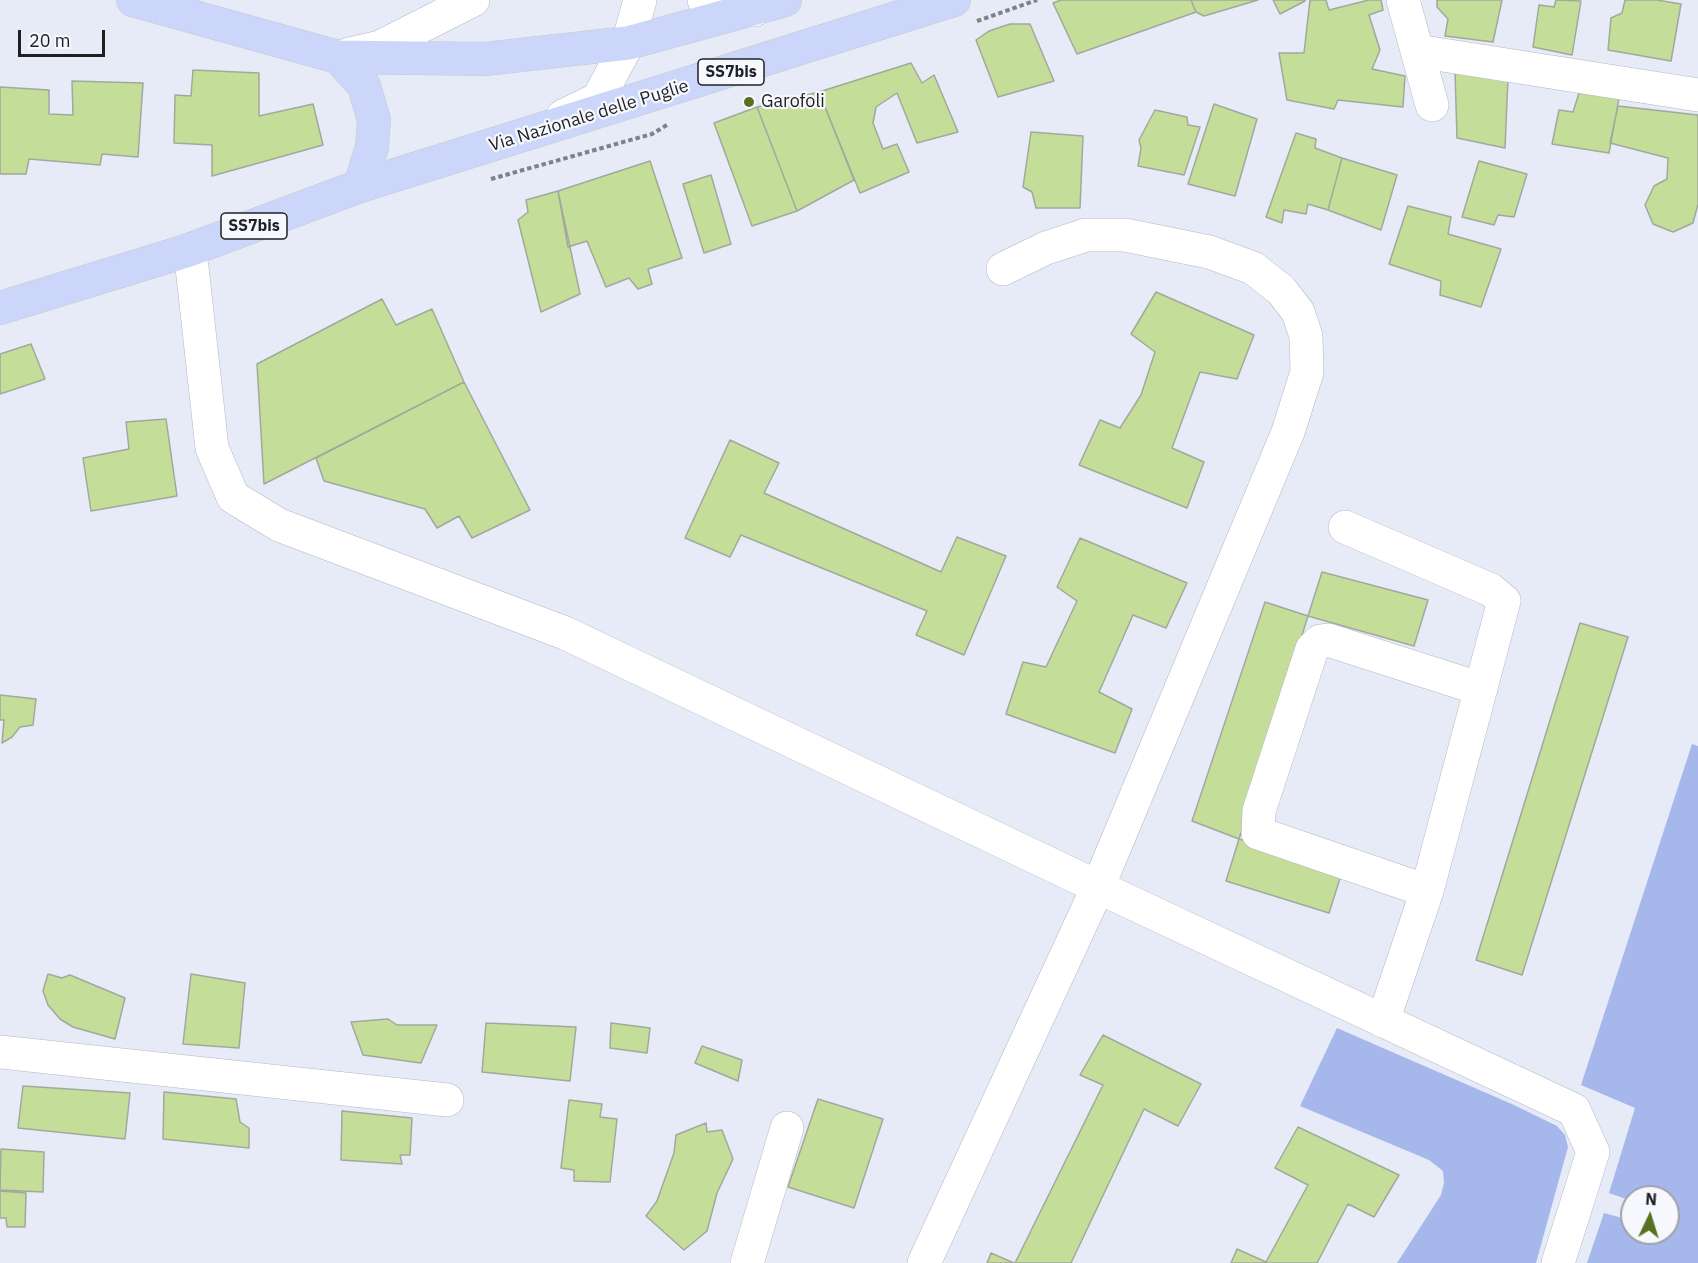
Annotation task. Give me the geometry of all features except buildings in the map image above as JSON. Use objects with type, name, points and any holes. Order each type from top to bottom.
[{"type":"main road","points":[[133,0],[338,57],[485,60],[628,44],[785,0]]},
{"type":"main road","name":"Via Nazionale delle Puglie","points":[[4,304],[186,251],[360,186],[507,142],[954,0]]},
{"type":"main road","points":[[338,57],[364,86],[374,120],[372,147],[360,186]]},
{"type":"street","points":[[338,57],[380,47],[473,0]]},
{"type":"street","points":[[507,142],[598,99],[628,44],[640,0]]},
{"type":"street","points":[[704,0],[754,9]]},
{"type":"street","points":[[1403,0],[1432,105]]},
{"type":"street","points":[[1417,51],[1698,96]]},
{"type":"street","points":[[924,1263],[1098,887],[1288,432],[1307,372],[1306,336],[1298,312],[1281,290],[1252,268],[1209,252],[1125,235],[1086,235],[1046,248],[1003,269]]},
{"type":"street","points":[[186,251],[192,267],[212,448],[233,497],[279,525],[565,633],[1098,887],[1575,1110],[1593,1152],[1558,1263]]},
{"type":"street","points":[[1345,527],[1491,590],[1503,601],[1427,891],[1383,1021]]},
{"type":"street","points":[[1427,891],[1258,833],[1259,811],[1312,649],[1320,641],[1328,640],[1481,689]]},
{"type":"street","points":[[0,1052],[447,1100]]},
{"type":"street","points":[[747,1263],[787,1128]]},
{"type":"shaded area","points":[[1692,744],[1698,746],[1698,1263],[1587,1263],[1604,1213],[1620,1217],[1620,1245],[1680,1245],[1680,1185],[1620,1185],[1620,1197],[1609,1193],[1635,1108],[1581,1085]]},
{"type":"shaded area","points":[[1337,1028],[1514,1105],[1557,1126],[1565,1135],[1568,1147],[1536,1263],[1397,1263],[1441,1195],[1444,1183],[1443,1171],[1429,1160],[1300,1106]]},
{"type":"place","name":"Garofoli","points":[[749,102]]}]
